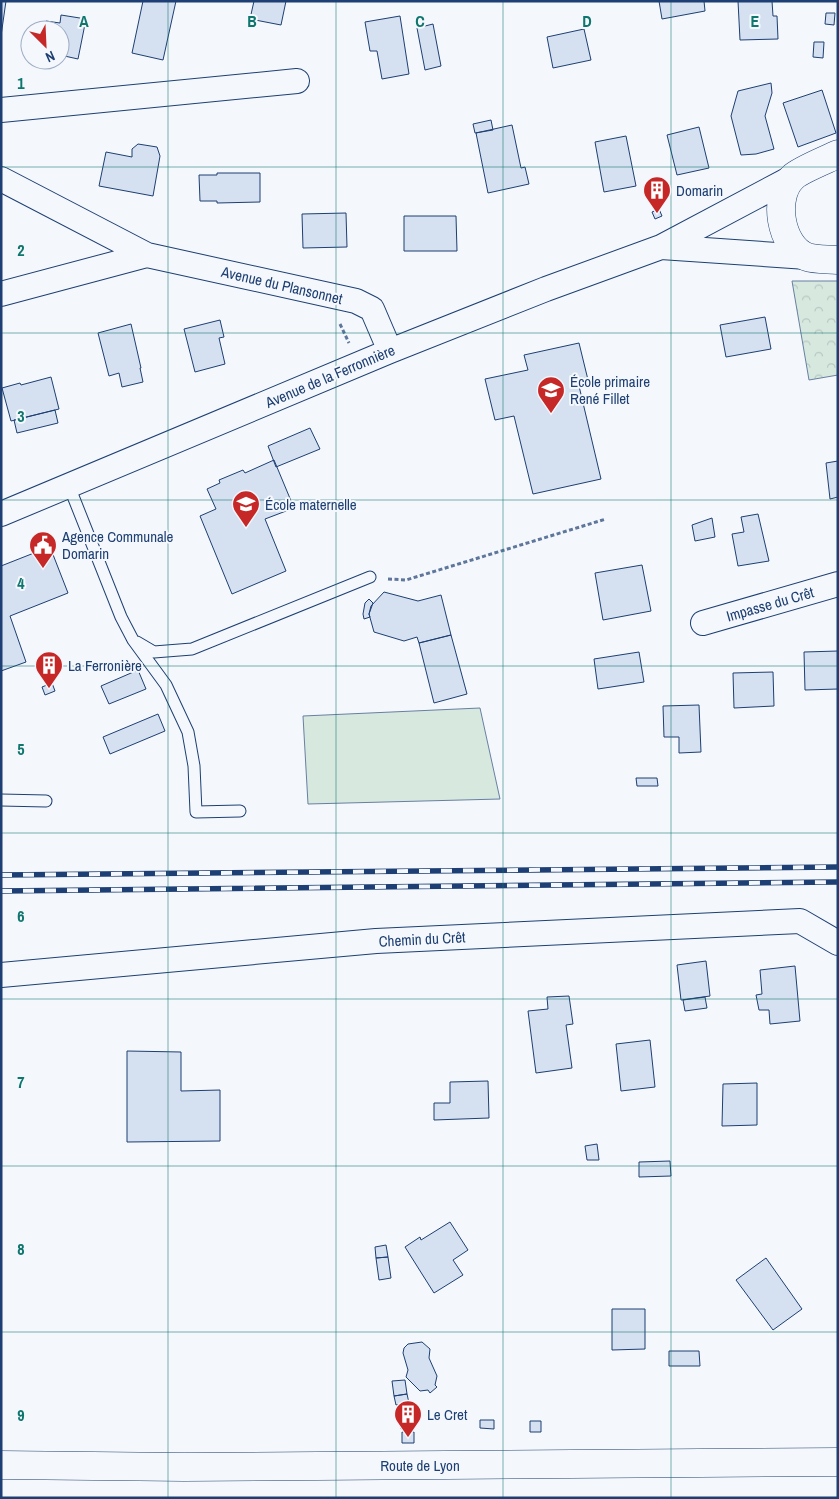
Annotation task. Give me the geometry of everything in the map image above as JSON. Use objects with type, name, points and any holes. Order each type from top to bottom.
[{"type":"main road","name":"Avenue de la Ferronnière","points":[[793,177],[838,154]]},
{"type":"main road","points":[[793,177],[782,194],[780,218],[793,246],[807,257]]},
{"type":"main road","name":"Avenue de la Ferronnière","points":[[807,257],[838,260]]},
{"type":"main road","name":"Route de Lyon","points":[[1,1465],[184,1467],[838,1462]]},
{"type":"street","points":[[1,110],[297,81]]},
{"type":"street","name":"Avenue de la Ferronnière","points":[[1,514],[390,351],[546,289],[661,247],[793,177]]},
{"type":"street","name":"Avenue du Plansonnet","points":[[1,178],[147,255],[329,295],[356,302],[372,309],[390,351]]},
{"type":"street","name":"Avenue de la Ferronnière","points":[[661,247],[807,257]]},
{"type":"street","name":"Avenue du Plansonnet","points":[[1,294],[147,255]]},
{"type":"street","name":"Impasse du Crêt","points":[[703,623],[838,584]]},
{"type":"street","name":"Chemin du Crêt","points":[[1,975],[376,941],[800,921],[838,943]]},
{"type":"lane","points":[[69,486],[121,617],[133,640],[166,685],[188,732],[194,766],[196,812],[240,811]]},
{"type":"lane","points":[[133,640],[154,652],[192,649],[370,577]]},
{"type":"lane","points":[[1,800],[46,801]]},
{"type":"lane","points":[[1,1465],[1,1472]]},
{"type":"path","points":[[329,295],[357,365]]},
{"type":"path","points":[[370,577],[406,580],[606,520]]},
{"type":"green space","points":[[792,281],[838,281],[838,375],[809,380]]},
{"type":"green space","points":[[480,708],[500,799],[308,804],[303,716]]},
{"type":"building","points":[[1,1],[6,1],[1,36]]},
{"type":"building","points":[[143,1],[176,1],[163,60],[132,53]]},
{"type":"building","points":[[254,1],[286,1],[281,25],[250,19]]},
{"type":"building","points":[[659,1],[704,1],[705,11],[662,19]]},
{"type":"building","points":[[738,1],[772,1],[773,16],[777,16],[778,39],[740,40]]},
{"type":"building","points":[[826,13],[835,13],[834,25],[825,24]]},
{"type":"building","points":[[61,15],[86,19],[78,59],[70,57],[70,20],[60,20]]},
{"type":"building","points":[[400,16],[409,74],[382,79],[377,51],[370,51],[365,22]]},
{"type":"building","points":[[433,24],[441,66],[425,70],[417,28]]},
{"type":"building","points":[[584,29],[591,60],[553,68],[547,37]]},
{"type":"building","points":[[814,42],[824,42],[823,58],[813,57]]},
{"type":"building","points":[[771,83],[772,93],[765,116],[774,149],[756,154],[741,155],[731,116],[738,91]]},
{"type":"building","points":[[822,90],[836,133],[798,147],[783,103]]},
{"type":"building","points":[[491,120],[493,130],[475,133],[473,124]]},
{"type":"building","points":[[512,125],[521,168],[525,167],[529,184],[488,193],[476,133]]},
{"type":"building","points":[[699,127],[709,168],[677,175],[667,135]]},
{"type":"building","points":[[626,136],[636,186],[604,192],[595,142]]},
{"type":"building","points":[[138,144],[157,147],[160,156],[153,196],[99,186],[106,152],[132,157],[132,149]]},
{"type":"building","points":[[217,173],[260,173],[260,202],[217,203],[217,201],[200,201],[199,175],[217,175]]},
{"type":"building","name":"Domarin","points":[[659,209],[662,216],[655,219],[652,212]]},
{"type":"building","points":[[346,213],[347,247],[303,248],[302,214]]},
{"type":"building","points":[[404,216],[456,216],[457,251],[404,251]]},
{"type":"building","points":[[765,317],[771,349],[726,357],[720,325]]},
{"type":"building","points":[[220,320],[224,337],[219,338],[225,364],[195,372],[184,329]]},
{"type":"building","points":[[131,324],[143,382],[122,387],[119,373],[109,376],[98,333]]},
{"type":"building","points":[[579,343],[589,384],[579,386],[601,479],[533,494],[514,416],[495,420],[485,379],[528,370],[524,355]]},
{"type":"building","points":[[51,377],[59,409],[11,421],[2,388]]},
{"type":"building","points":[[55,410],[58,423],[17,433],[14,420]]},
{"type":"building","points":[[310,428],[320,449],[276,467],[268,446]]},
{"type":"building","points":[[274,460],[294,508],[265,519],[286,571],[232,594],[200,516],[216,509],[207,489],[220,483],[219,480],[243,470],[245,473]]},
{"type":"building","points":[[838,461],[838,497],[830,499],[826,463]]},
{"type":"building","points":[[758,514],[769,561],[738,566],[732,534],[744,532],[741,517]]},
{"type":"building","points":[[712,518],[715,537],[695,541],[692,525]]},
{"type":"building","points":[[52,552],[68,593],[10,616],[26,662],[1,671],[1,566],[34,553],[36,558]]},
{"type":"building","points":[[642,565],[651,611],[603,620],[595,573]]},
{"type":"building","points":[[384,592],[418,601],[441,595],[451,635],[419,643],[417,637],[404,641],[374,632],[369,614],[371,606]]},
{"type":"building","points":[[369,599],[373,603],[369,614],[370,617],[364,619],[365,603]]},
{"type":"building","points":[[451,635],[467,694],[434,703],[419,643]]},
{"type":"building","points":[[838,651],[838,689],[805,690],[804,652]]},
{"type":"building","points":[[639,652],[644,682],[598,689],[594,659]]},
{"type":"building","points":[[138,670],[146,689],[109,704],[101,686]]},
{"type":"building","points":[[773,672],[774,706],[734,708],[733,673]]},
{"type":"building","name":"La Ferronière","points":[[52,683],[55,691],[45,695],[42,687]]},
{"type":"building","points":[[699,705],[701,752],[679,753],[679,737],[664,737],[663,706]]},
{"type":"building","points":[[158,714],[165,731],[110,754],[103,737]]},
{"type":"building","points":[[636,778],[657,778],[658,786],[637,786]]},
{"type":"building","points":[[706,961],[710,996],[681,1000],[677,965]]},
{"type":"building","points":[[795,966],[800,1021],[770,1024],[769,1010],[759,1010],[756,995],[762,994],[760,970]]},
{"type":"building","points":[[569,996],[573,1024],[566,1025],[572,1068],[536,1073],[528,1011],[548,1009],[547,997]]},
{"type":"building","points":[[705,997],[707,1008],[685,1011],[683,1000]]},
{"type":"building","points":[[650,1040],[655,1087],[621,1091],[616,1044]]},
{"type":"building","points":[[127,1051],[181,1052],[181,1091],[220,1090],[220,1141],[127,1142]]},
{"type":"building","points":[[488,1081],[489,1118],[434,1120],[434,1103],[450,1103],[450,1082]]},
{"type":"building","points":[[757,1083],[757,1125],[722,1126],[723,1084]]},
{"type":"building","points":[[597,1144],[599,1160],[587,1160],[585,1146]]},
{"type":"building","points":[[670,1161],[671,1176],[639,1177],[639,1162]]},
{"type":"building","points":[[450,1222],[468,1250],[453,1260],[463,1275],[434,1293],[405,1247],[420,1237],[421,1240]]},
{"type":"building","points":[[386,1245],[388,1257],[376,1258],[375,1247]]},
{"type":"building","points":[[388,1257],[391,1278],[379,1280],[376,1258]]},
{"type":"building","points":[[766,1258],[802,1309],[773,1330],[736,1280]]},
{"type":"building","points":[[612,1309],[645,1309],[645,1349],[612,1350]]},
{"type":"building","points":[[422,1342],[430,1349],[429,1358],[437,1376],[435,1385],[437,1387],[430,1393],[428,1390],[420,1391],[406,1377],[408,1370],[403,1353],[404,1348],[408,1344]]},
{"type":"building","points":[[669,1351],[699,1351],[700,1366],[669,1366]]},
{"type":"building","points":[[405,1380],[407,1394],[394,1396],[392,1381]]},
{"type":"building","points":[[407,1394],[409,1403],[396,1405],[394,1396]]},
{"type":"building","points":[[413,1419],[413,1428],[401,1429],[401,1420]]},
{"type":"building","points":[[480,1420],[494,1420],[494,1429],[480,1428]]},
{"type":"building","points":[[530,1421],[541,1421],[541,1432],[530,1432]]},
{"type":"building","name":"Le Cret","points":[[402,1432],[414,1432],[414,1443],[402,1443]]},
{"type":"railway","points":[[1,875],[838,867]]},
{"type":"railway","points":[[1,891],[838,882]]},
{"type":"place","name":"Domarin","points":[[657,214]]},
{"type":"place","name":"École primaire René Fillet","points":[[551,414]]},
{"type":"place","name":"École maternelle","points":[[246,528]]},
{"type":"place","name":"Agence Communale Domarin","points":[[43,569]]},
{"type":"place","name":"La Ferronière","points":[[49,689]]},
{"type":"place","name":"Le Cret","points":[[408,1438]]}]
